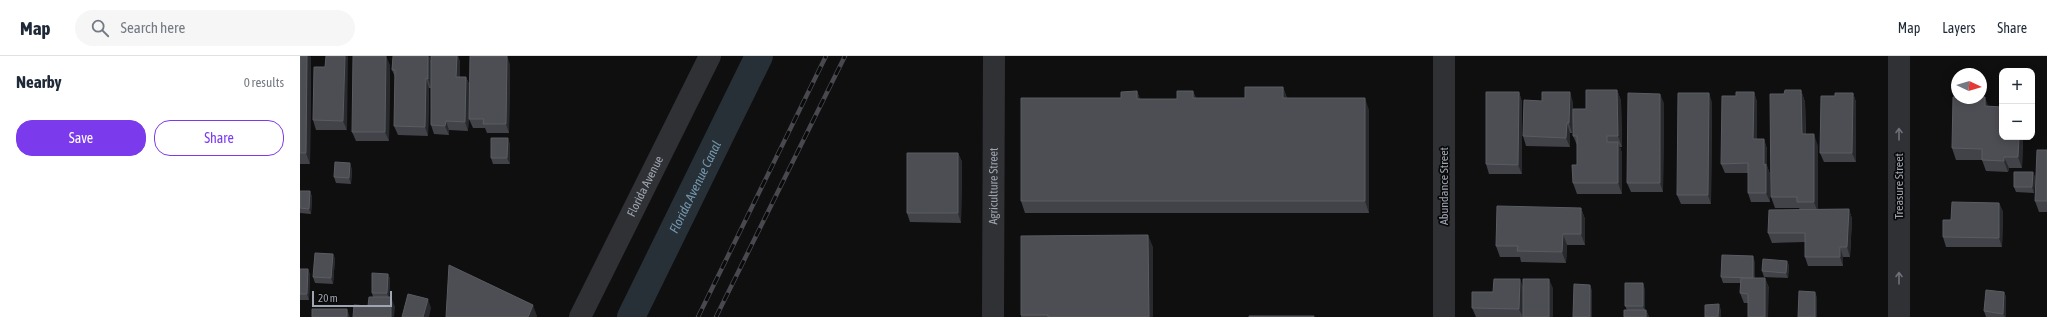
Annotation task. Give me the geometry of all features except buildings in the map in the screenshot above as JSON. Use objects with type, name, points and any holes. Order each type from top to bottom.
[{"type":"street","name":"Florida Avenue","points":[[580,317],[710,56]]},
{"type":"street","name":"Agriculture Street","points":[[994,56],[994,317]]},
{"type":"street","name":"Abundance Street","points":[[1444,56],[1444,317]]},
{"type":"street","name":"Treasure Street","points":[[1899,56],[1899,317]]},
{"type":"waterway","name":"Florida Avenue Canal","points":[[631,317],[759,56]]},
{"type":"railway","points":[[698,317],[826,56]]},
{"type":"railway","points":[[716,317],[845,56]]}]
